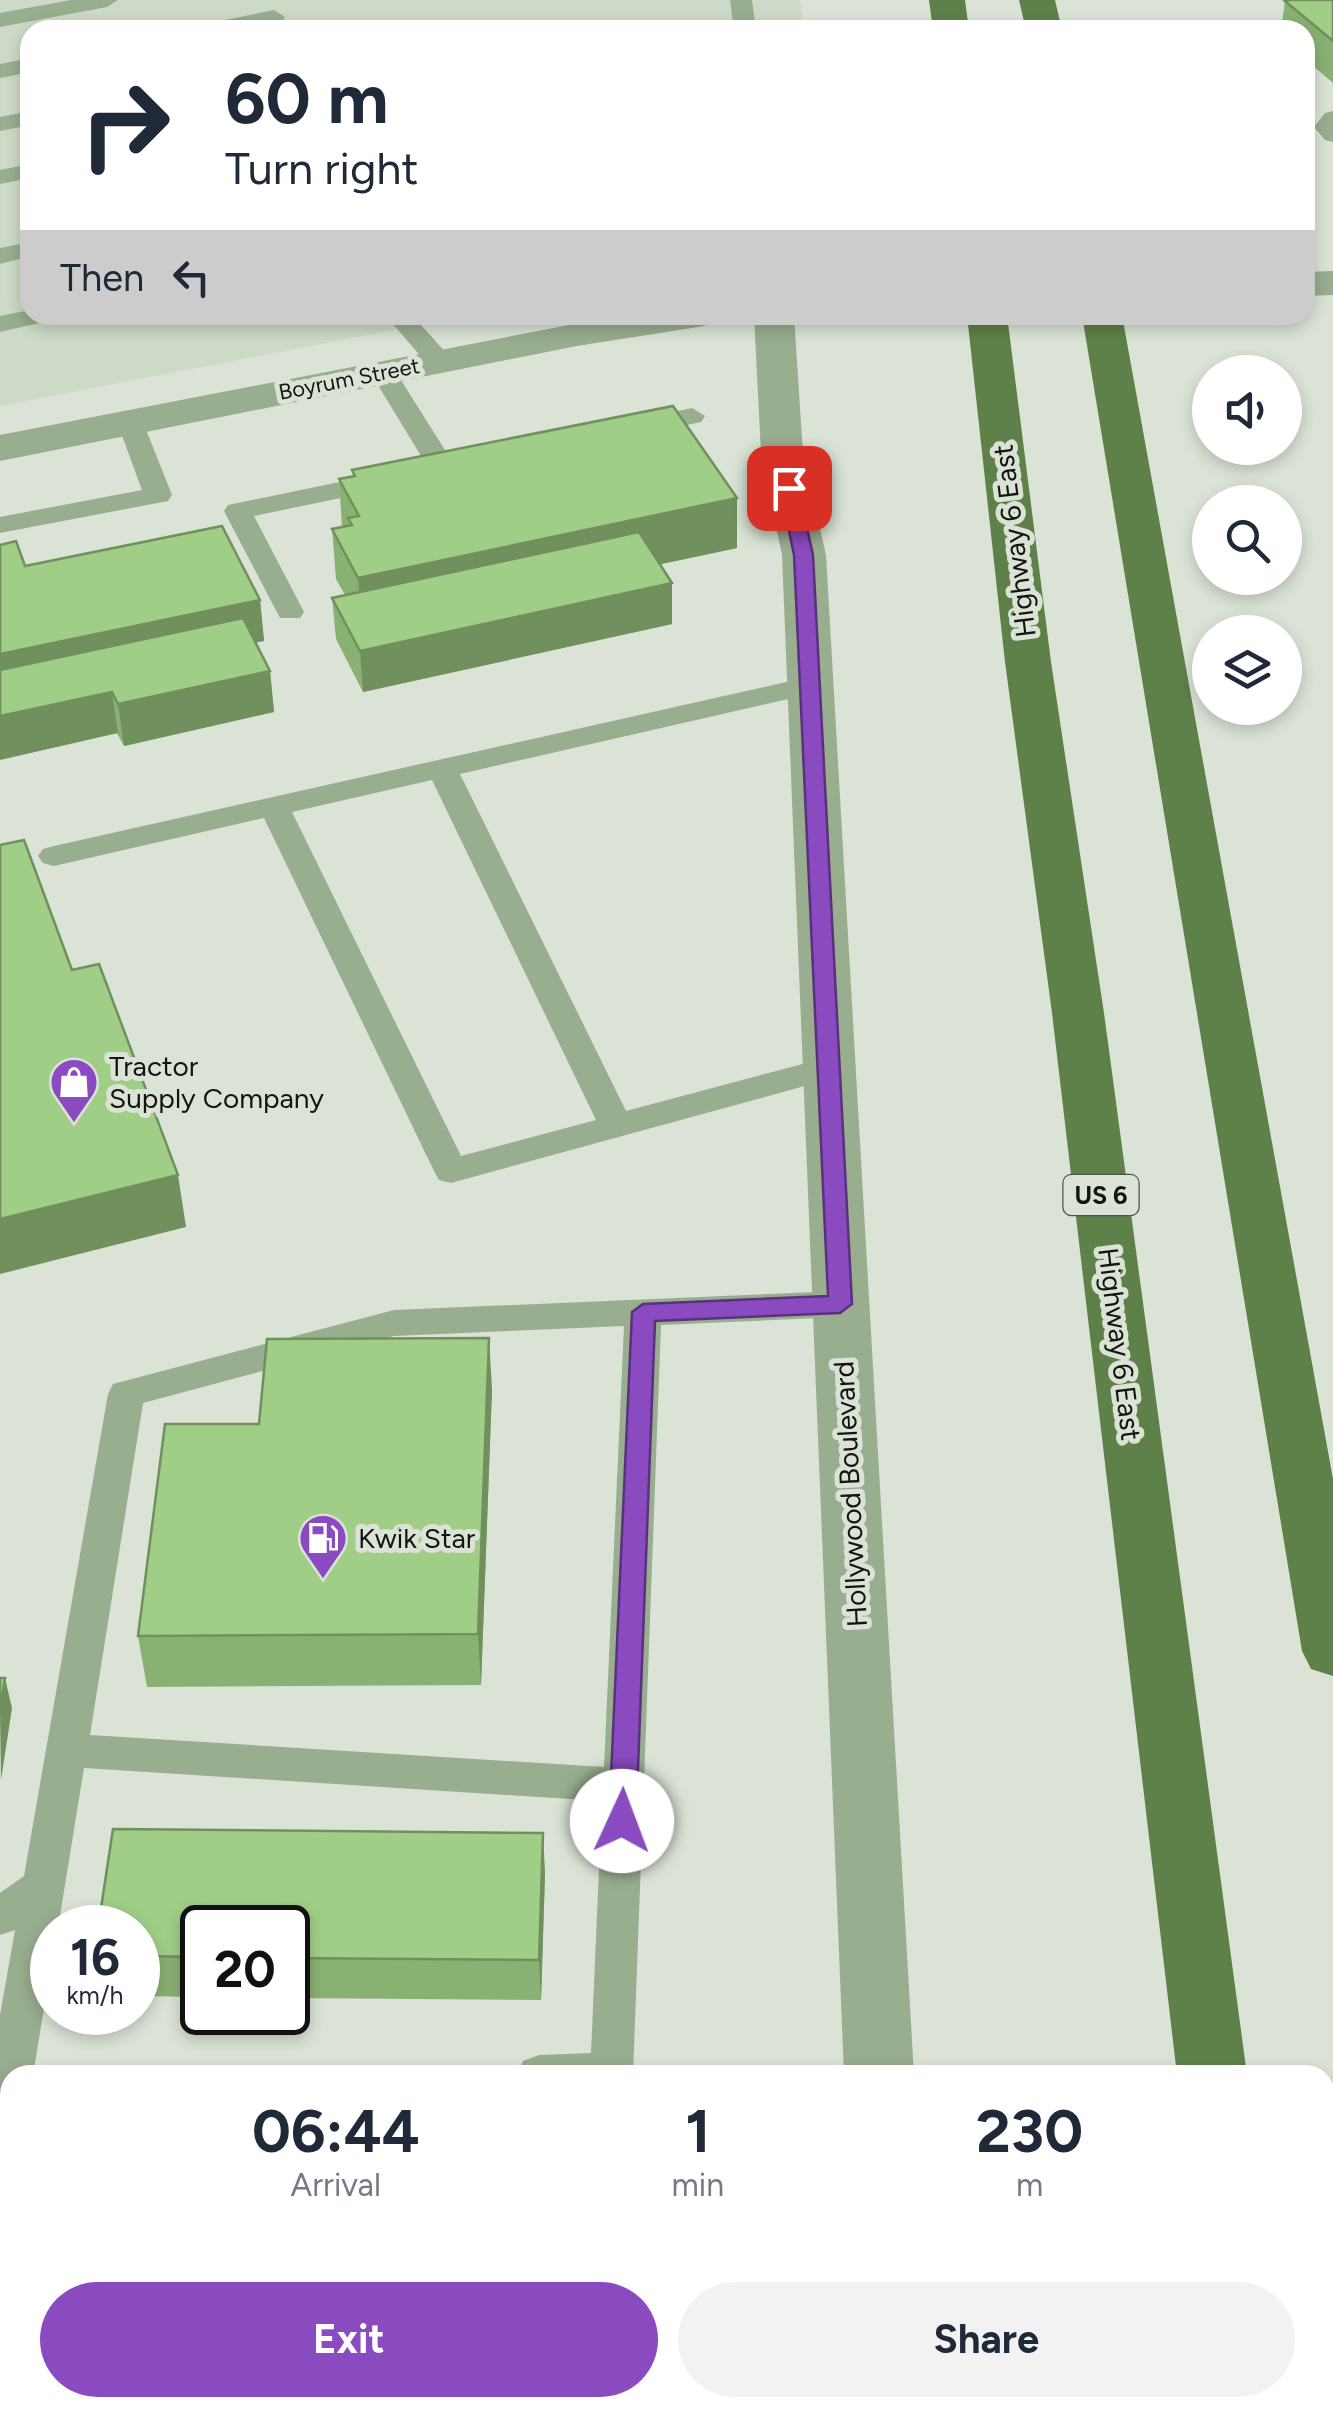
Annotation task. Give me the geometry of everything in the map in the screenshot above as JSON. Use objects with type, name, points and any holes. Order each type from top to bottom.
[{"type":"main road","name":"Highway 6 East","points":[[988,325],[1028,662],[1078,1013],[1211,2065]]},
{"type":"main road","points":[[1104,325],[1333,1651]]},
{"type":"street","name":"Boyrum Street","points":[[0,448],[641,325]]},
{"type":"street","name":"Hollywood Boulevard","points":[[775,325],[782,454],[804,555],[878,2065]]},
{"type":"lane","points":[[0,20],[107,0]]},
{"type":"lane","points":[[1333,118],[1326,127],[1333,135]]},
{"type":"lane","points":[[407,325],[438,361]]},
{"type":"lane","points":[[383,372],[442,468]]},
{"type":"lane","points":[[615,432],[692,416]]},
{"type":"lane","points":[[0,525],[158,495],[130,422]]},
{"type":"lane","points":[[290,612],[238,511],[500,456]]},
{"type":"lane","points":[[54,856],[810,686]]},
{"type":"lane","points":[[442,769],[617,1127]]},
{"type":"lane","points":[[274,806],[450,1171],[829,1068]]},
{"type":"lane","points":[[13,2065],[126,1394],[394,1323],[840,1304]]},
{"type":"lane","points":[[612,2065],[643,1312]]},
{"type":"lane","points":[[67,1750],[624,1786]]},
{"type":"lane","points":[[0,1917],[44,1885]]},
{"type":"shaded area","points":[[0,0],[800,0],[803,20],[20,20],[20,325],[419,325],[0,406]]},
{"type":"building","points":[[1333,0],[1333,41],[1315,26],[1315,20],[1308,20],[1285,1]]},
{"type":"building","points":[[673,406],[737,498],[358,578],[332,529],[352,525],[348,518],[359,516],[339,479],[355,476],[352,470]]},
{"type":"building","points":[[222,526],[260,600],[0,654],[0,545],[16,541],[25,566]]},
{"type":"building","points":[[639,532],[672,583],[360,651],[332,598]]},
{"type":"building","points":[[243,618],[270,671],[118,704],[112,692],[0,716],[0,670]]},
{"type":"building","name":"Tractor Supply Company","points":[[24,840],[72,970],[99,964],[178,1175],[0,1219],[0,845]]},
{"type":"building","name":"Kwik Star","points":[[489,1338],[478,1634],[138,1636],[165,1424],[259,1424],[267,1339]]},
{"type":"building","points":[[0,1678],[5,1678],[0,1711]]},
{"type":"building","points":[[113,1829],[543,1833],[539,1960],[310,1958],[310,1905],[180,1905],[180,1957],[160,1956],[160,1905],[101,1905]]},
{"type":"place","name":"Tractor Supply Company","points":[[74,1124]]},
{"type":"place","name":"Kwik Star","points":[[323,1580]]},
{"type":"route","points":[[622,1821],[643,1312],[840,1304],[804,555],[789,488]]}]
